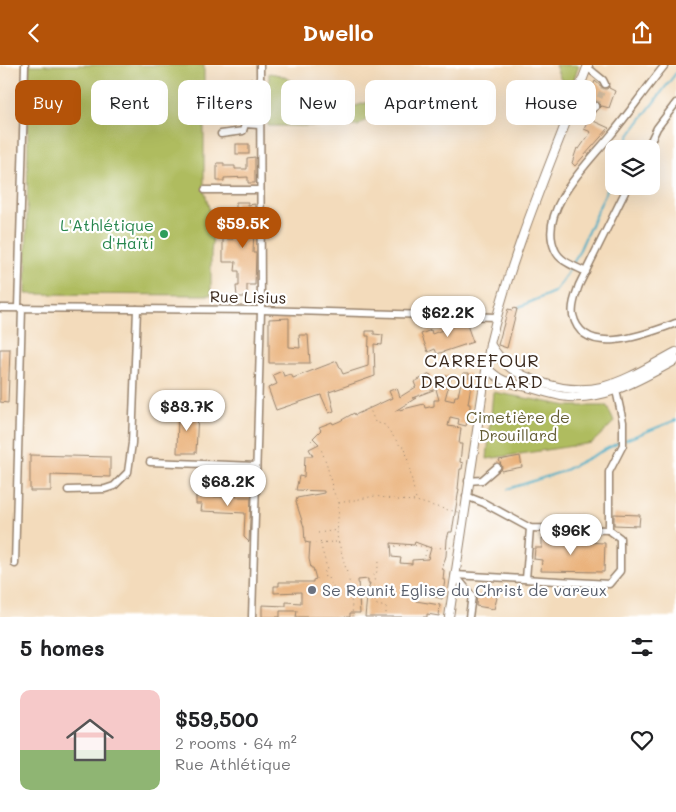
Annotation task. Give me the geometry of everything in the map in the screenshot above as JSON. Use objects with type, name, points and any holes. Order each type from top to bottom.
[{"type":"main road","points":[[582,80],[588,66]]},
{"type":"main road","points":[[449,617],[468,481],[496,316],[565,125]]},
{"type":"main road","points":[[490,344],[502,361],[526,377],[558,389],[574,391],[590,390],[610,385],[630,377],[676,352]]},
{"type":"main road","points":[[487,368],[502,381],[562,396],[587,397],[616,390],[634,383],[676,360]]},
{"type":"street","points":[[15,564],[25,65]]},
{"type":"street","points":[[260,65],[260,80]]},
{"type":"street","points":[[586,271],[567,263],[555,251],[550,229],[556,211],[570,185],[665,65]]},
{"type":"street","points":[[588,66],[603,79],[605,84]]},
{"type":"street","points":[[651,140],[657,128],[676,103]]},
{"type":"street","points":[[220,134],[243,131],[245,125]]},
{"type":"street","points":[[252,617],[262,311],[259,125]]},
{"type":"street","points":[[204,190],[260,190]]},
{"type":"street","points":[[624,195],[576,293],[573,315],[584,333],[595,339],[606,341],[644,335],[676,323]]},
{"type":"street","name":"Rue Lisius","points":[[0,307],[496,316]]},
{"type":"street","points":[[68,490],[105,489],[114,486],[128,472],[132,443],[136,309]]},
{"type":"street","points":[[609,530],[609,472],[622,445],[623,429],[616,390]]},
{"type":"street","points":[[150,462],[256,466]]},
{"type":"street","points":[[468,481],[482,481],[497,467]]},
{"type":"street","points":[[455,575],[609,584],[620,571],[620,538],[609,530],[530,528],[484,503],[466,496]]},
{"type":"street","points":[[526,579],[530,528]]},
{"type":"street","points":[[455,575],[472,596],[468,617]]},
{"type":"path","points":[[369,407],[375,422],[385,425],[401,447],[405,447],[416,501]]},
{"type":"path","points":[[312,440],[321,449],[333,491],[339,503],[338,542],[348,578],[352,617]]},
{"type":"path","points":[[339,503],[376,496],[398,501],[416,501],[464,513]]},
{"type":"path","points":[[318,533],[339,530]]},
{"type":"path","points":[[305,543],[338,542]]},
{"type":"path","points":[[321,543],[327,571],[324,572],[325,578],[328,578],[336,591]]},
{"type":"path","points":[[395,546],[406,544],[444,549],[459,546]]},
{"type":"path","points":[[425,556],[427,547]]},
{"type":"path","points":[[379,562],[377,572],[374,573],[373,587],[377,605],[386,607],[386,617]]},
{"type":"green space","points":[[29,65],[204,65],[204,80],[178,80],[178,125],[204,125],[204,189],[214,227],[211,253],[211,295],[26,294],[28,125],[81,125],[81,80],[29,80]]},
{"type":"green space","points":[[555,65],[579,65],[574,80],[561,80]]},
{"type":"green space","points":[[269,73],[291,80],[281,80],[281,125],[355,125],[355,106],[365,103],[365,121],[358,126],[268,126],[271,125],[271,80],[269,80]]},
{"type":"green space","name":"Cimetière de Drouillard","points":[[493,392],[568,406],[607,406],[614,422],[592,443],[487,459]]},
{"type":"building","points":[[596,82],[603,88],[607,89],[609,86],[609,88],[615,91],[609,108],[602,106],[600,108],[601,105],[597,101]]},
{"type":"building","points":[[596,122],[609,128],[575,166],[572,163],[577,148],[579,149],[591,132],[584,129],[586,125],[596,125]]},
{"type":"building","points":[[236,144],[249,144],[249,154],[236,154]]},
{"type":"building","points":[[255,157],[255,183],[248,183],[248,177],[224,178],[224,181],[217,181],[217,163],[224,163],[224,166],[235,166],[235,169],[247,169],[247,158]]},
{"type":"building","points":[[236,202],[248,202],[248,205],[255,204],[253,253],[256,253],[255,285],[247,285],[247,297],[237,297],[236,286],[239,286],[239,271],[235,271],[236,262],[223,262],[223,239],[233,239],[233,231],[236,231],[236,227],[245,227],[245,214],[236,214]]},
{"type":"building","points":[[513,308],[517,309],[507,348],[498,345],[508,309],[512,310]]},
{"type":"building","points":[[289,318],[289,347],[300,348],[299,335],[308,335],[310,363],[269,363],[269,319]]},
{"type":"building","points":[[458,321],[459,325],[466,322],[473,342],[437,354],[435,349],[428,352],[421,334],[431,330],[432,334],[445,329],[444,326]]},
{"type":"building","points":[[366,331],[374,331],[374,334],[383,335],[382,345],[374,344],[375,376],[329,392],[334,411],[329,413],[321,395],[276,410],[268,388],[277,384],[273,375],[282,371],[284,376],[291,374],[293,378],[337,361],[343,374],[368,366],[369,336],[366,336]]},
{"type":"building","points":[[0,349],[10,349],[8,403],[0,402]]},
{"type":"building","points":[[463,373],[469,373],[469,378],[472,378],[468,404],[470,404],[470,410],[466,426],[458,424],[459,419],[450,417],[448,426],[461,428],[459,444],[462,444],[460,462],[463,463],[462,469],[460,469],[459,489],[452,532],[449,532],[447,539],[446,556],[442,569],[444,570],[443,580],[445,580],[442,599],[416,591],[416,601],[440,605],[439,616],[427,614],[427,617],[365,617],[370,583],[368,583],[368,579],[358,580],[360,613],[350,613],[350,617],[296,617],[297,611],[280,611],[280,617],[262,617],[262,605],[286,606],[286,602],[301,603],[301,592],[274,593],[274,586],[279,586],[279,582],[313,582],[316,579],[309,559],[310,543],[305,542],[304,527],[296,502],[297,498],[324,493],[324,491],[296,490],[299,476],[304,477],[305,456],[313,456],[309,449],[319,444],[313,438],[321,430],[319,427],[332,422],[333,424],[354,413],[355,415],[392,398],[389,391],[397,388],[400,397],[416,387],[414,382],[430,374],[433,381],[449,375],[451,380],[441,385],[448,388],[445,399],[454,401],[455,396],[458,396]],"holes":[[[436,389],[439,400],[434,400],[434,406],[425,408],[424,404],[395,411],[416,398],[412,398]],[[415,542],[431,548],[428,559],[412,560],[412,564],[400,563],[401,558],[392,557],[391,543],[414,545]]]},
{"type":"building","points":[[178,412],[198,412],[196,453],[177,453]]},
{"type":"building","points":[[30,455],[110,457],[110,477],[51,475],[51,491],[30,491]]},
{"type":"building","points":[[520,456],[522,467],[501,471],[502,467],[499,460]]},
{"type":"building","points":[[229,491],[237,492],[236,497],[251,497],[249,542],[244,537],[245,513],[201,511],[202,504],[196,504],[196,496],[229,497]]},
{"type":"building","points":[[614,514],[640,515],[639,526],[614,525]]},
{"type":"building","points":[[542,538],[554,538],[554,541],[605,543],[604,572],[541,571],[542,560],[534,559],[535,548],[542,548]]},
{"type":"building","points":[[484,590],[494,593],[497,598],[494,609],[476,606],[477,594],[483,595]]},
{"type":"waterway","points":[[628,140],[630,134],[676,73]]},
{"type":"waterway","points":[[519,307],[554,292],[562,282],[576,258],[605,194]]},
{"type":"waterway","points":[[625,440],[676,420]]},
{"type":"waterway","points":[[508,489],[561,472],[620,442]]},
{"type":"tunnel","points":[[596,106],[605,84]]},
{"type":"place","name":"L'Athlétique d'Haïti","points":[[164,234]]},
{"type":"place","name":"Se Reunit Eglise du Christ de vareux","points":[[312,590]]},
{"type":"district","name":"CARREFOUR DROUILLARD","points":[[482,372]]}]
